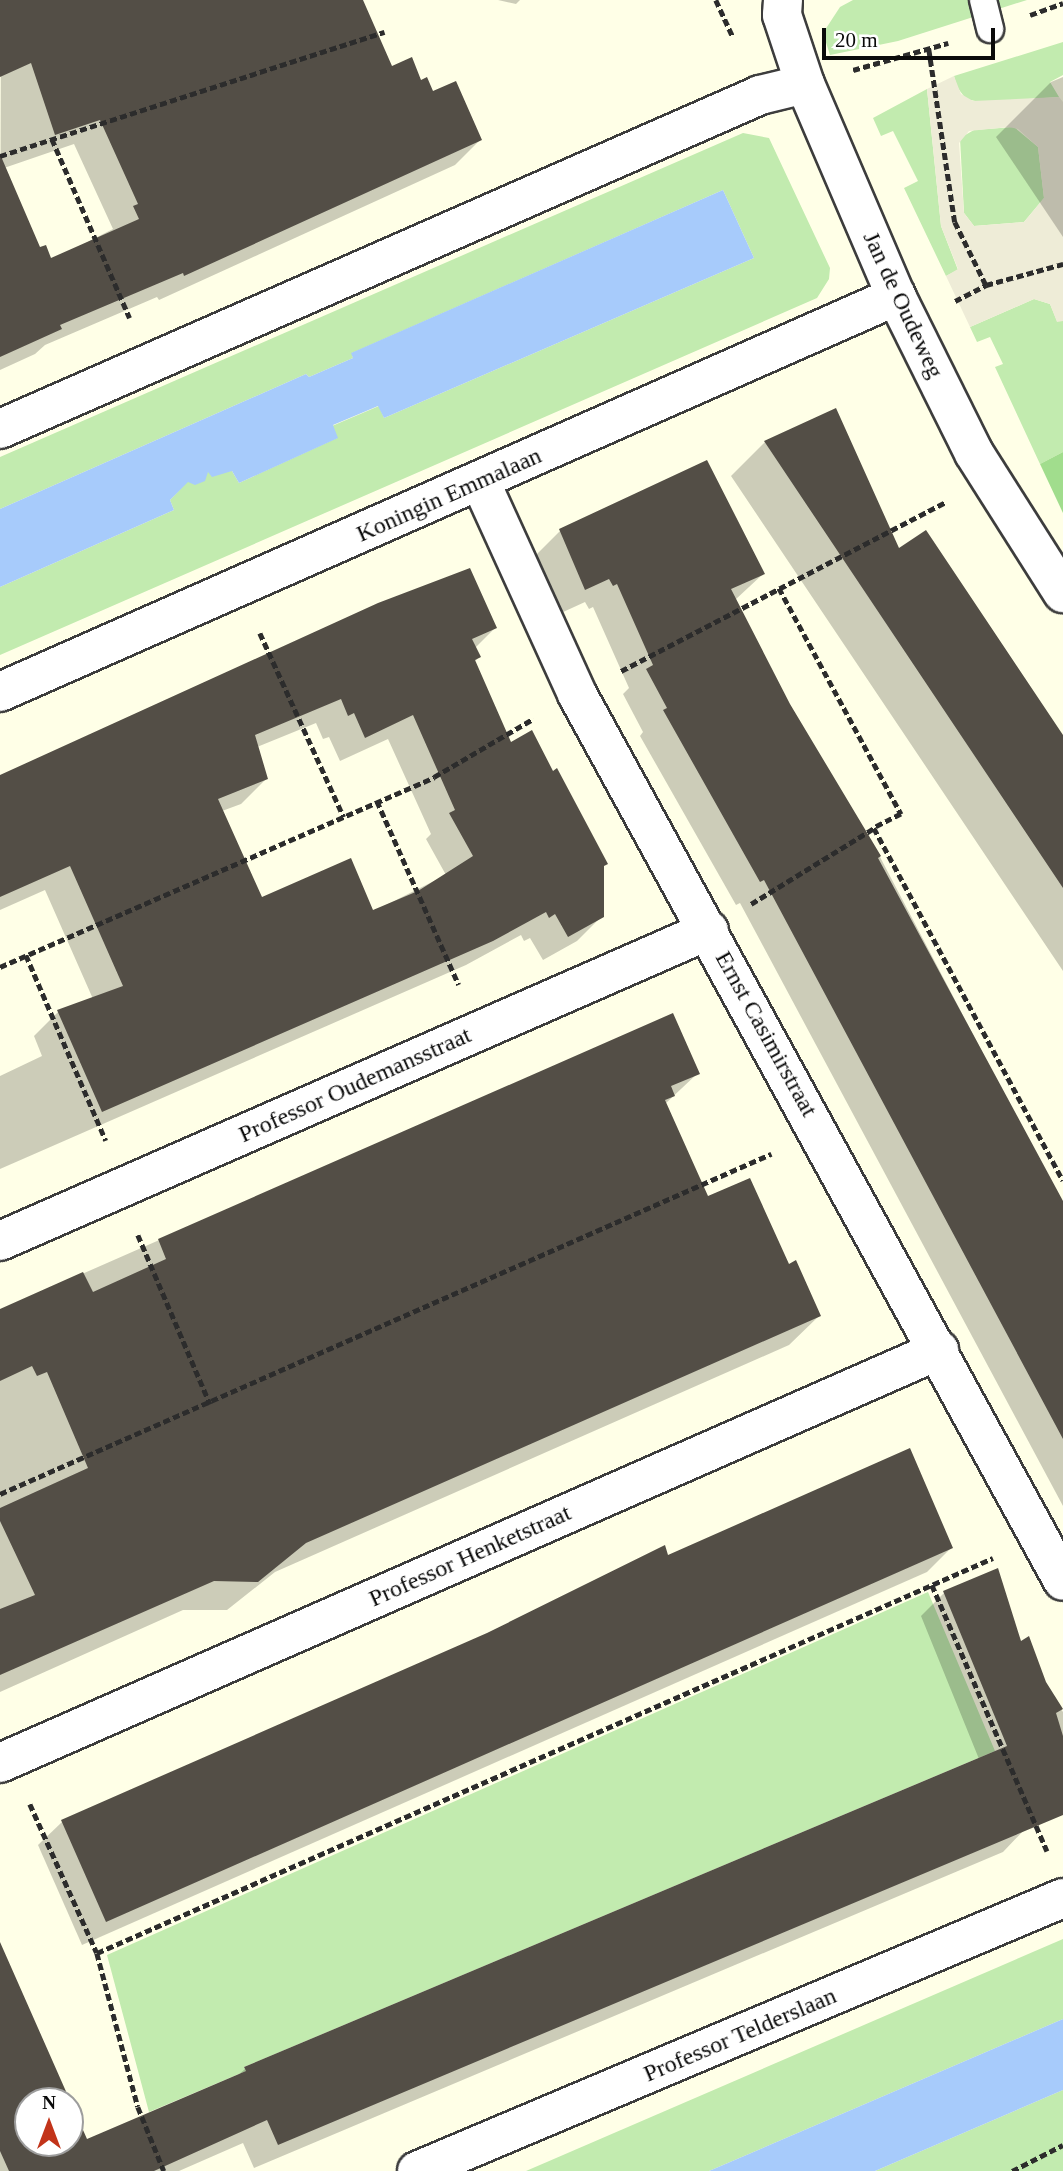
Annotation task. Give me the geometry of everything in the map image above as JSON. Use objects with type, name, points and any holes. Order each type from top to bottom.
[{"type":"street","name":"Jan de Oudeweg","points":[[783,0],[782,15],[805,84],[903,310],[989,478],[1063,593]]},
{"type":"street","points":[[0,429],[760,95],[805,84]]},
{"type":"street","name":"Koningin Emmalaan","points":[[0,692],[480,481],[903,310]]},
{"type":"street","name":"Ernst Casimirstraat","points":[[480,481],[578,694],[940,1350],[1063,1581]]},
{"type":"street","name":"Professor Oudemansstraat","points":[[0,1241],[709,930]]},
{"type":"street","name":"Professor Henketstraat","points":[[5,1761],[940,1350]]},
{"type":"street","name":"Professor Telderslaan","points":[[417,2171],[1058,1881]]},
{"type":"lane","points":[[983,0],[990,29]]},
{"type":"path","points":[[805,84],[929,49],[1063,3]]},
{"type":"path","points":[[0,156],[384,32]]},
{"type":"path","points":[[929,49],[955,222],[986,285]]},
{"type":"path","points":[[52,139],[149,363]]},
{"type":"path","points":[[903,310],[1063,264]]},
{"type":"path","points":[[0,967],[434,777],[578,694],[989,478]]},
{"type":"path","points":[[239,587],[344,817]]},
{"type":"path","points":[[709,930],[901,814],[779,588]]},
{"type":"path","points":[[377,801],[480,1031]]},
{"type":"path","points":[[874,828],[1063,1181]]},
{"type":"path","points":[[26,956],[210,1404]]},
{"type":"path","points":[[0,1494],[210,1404],[820,1132]]},
{"type":"path","points":[[97,1953],[1040,1537]]},
{"type":"path","points":[[932,1585],[1058,1881]]},
{"type":"path","points":[[5,1761],[97,1953],[138,2107],[164,2171]]},
{"type":"path","points":[[1012,2171],[1063,2145]]},
{"type":"green space","points":[[853,0],[1027,0],[898,41],[830,55],[823,33],[840,7]]},
{"type":"green space","points":[[1063,42],[1063,75],[1050,82],[1059,97],[980,102],[966,99],[957,87],[954,76]]},
{"type":"green space","points":[[927,89],[941,226],[958,270],[946,276],[904,188],[918,181],[893,131],[881,136],[873,118]]},
{"type":"green space","points":[[1014,127],[1038,147],[1044,198],[1024,222],[974,226],[964,213],[960,138],[974,130]]},
{"type":"green space","points":[[743,133],[769,138],[830,268],[829,279],[817,298],[0,655],[0,587],[174,510],[170,500],[188,481],[208,472],[232,471],[239,483],[337,438],[332,426],[379,406],[384,418],[754,258],[723,190],[352,353],[353,358],[309,377],[306,374],[0,509],[0,457]]},
{"type":"green space","points":[[1034,299],[1050,304],[1057,321],[1063,321],[1063,452],[1040,464],[995,367],[1003,364],[990,337],[977,342],[970,327]]},
{"type":"green space","points":[[1063,452],[1063,513],[1040,464]]},
{"type":"green space","points":[[928,1592],[995,1751],[244,2067],[246,2071],[149,2112],[107,1955]]},
{"type":"green space","points":[[1063,1939],[1063,2019],[709,2171],[526,2171]]},
{"type":"green space","points":[[1063,2090],[1063,2171],[875,2171]]},
{"type":"shaded area","points":[[954,76],[961,94],[973,101],[1059,97],[1063,102],[1063,321],[1057,322],[1050,304],[1034,299],[970,327],[946,276],[958,269],[941,226],[927,89]],"holes":[[[1009,127],[1018,129],[1038,147],[1044,198],[1024,222],[974,226],[964,213],[959,143],[969,131]]]},
{"type":"water","points":[[723,190],[754,258],[384,418],[378,406],[333,425],[338,438],[239,483],[232,471],[212,477],[208,472],[205,481],[195,485],[188,482],[170,500],[174,510],[0,587],[0,509],[306,374],[309,377],[353,358],[351,353]]},
{"type":"water","points":[[1063,2019],[1063,2090],[875,2171],[709,2171]]},
{"type":"building","points":[[0,0],[363,0],[392,66],[412,57],[421,80],[427,77],[433,91],[456,81],[482,140],[184,276],[183,273],[60,325],[62,329],[0,357],[0,154],[40,247],[46,245],[51,258],[139,219],[133,206],[138,204],[100,120],[55,135],[31,63],[0,77]]},
{"type":"building","points":[[836,408],[899,548],[926,530],[1063,735],[1063,888],[764,441]]},
{"type":"building","points":[[707,460],[765,574],[731,589],[790,704],[881,856],[878,858],[1063,1201],[1063,1439],[764,880],[760,882],[663,710],[667,708],[646,669],[653,665],[617,584],[613,586],[609,579],[585,590],[559,529]]},
{"type":"building","points":[[470,568],[497,628],[472,639],[481,657],[475,660],[511,742],[532,730],[553,771],[557,768],[608,864],[604,866],[604,917],[568,937],[555,914],[549,918],[546,912],[493,941],[102,1112],[57,1010],[123,986],[70,866],[0,897],[0,775],[378,603]],"holes":[[[341,699],[348,716],[354,713],[365,738],[413,715],[455,810],[449,813],[473,856],[418,891],[373,910],[351,858],[262,897],[218,799],[268,779],[255,735]]]},
{"type":"building","points":[[673,1013],[700,1074],[671,1086],[675,1096],[665,1100],[708,1196],[750,1178],[789,1264],[796,1260],[821,1316],[306,1543],[258,1582],[214,1581],[0,1675],[0,1609],[35,1595],[0,1521],[0,1508],[88,1468],[47,1372],[37,1376],[32,1366],[0,1381],[0,1309],[83,1272],[93,1292],[166,1259],[158,1239]]},
{"type":"building","points":[[910,1448],[953,1548],[106,1922],[61,1820],[487,1633],[665,1545],[668,1555]]},
{"type":"building","points":[[998,1568],[1021,1641],[1029,1636],[1046,1682],[1063,1709],[1056,1713],[1063,1736],[1063,1815],[278,2145],[267,2120],[154,2171],[9,2171],[0,2151],[0,1942],[64,2087],[14,2087],[14,2157],[84,2157],[84,2132],[87,2139],[246,2071],[244,2067],[1007,1746],[943,1591]]}]
